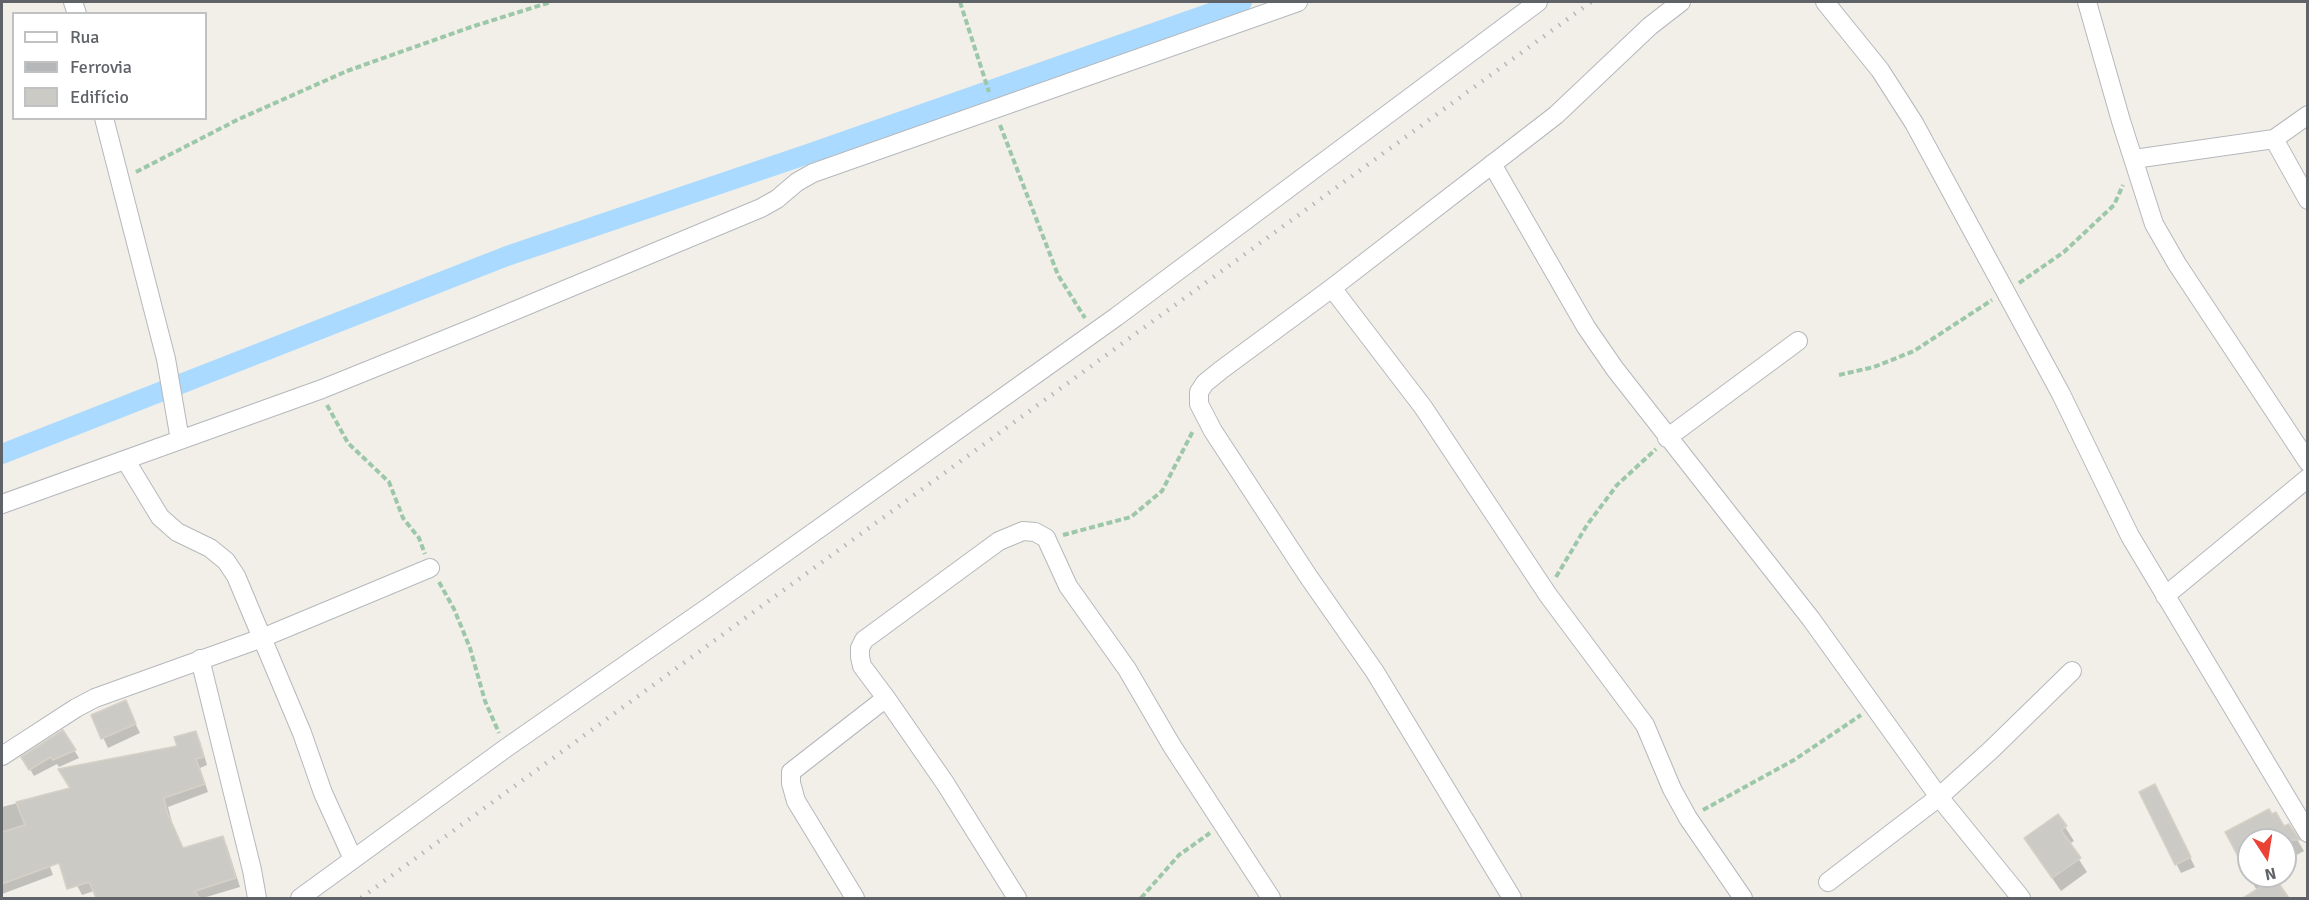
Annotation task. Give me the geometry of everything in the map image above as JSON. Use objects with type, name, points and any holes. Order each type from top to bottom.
[{"type":"street","points":[[2,504],[322,389],[750,213],[777,199],[797,182],[813,173],[1298,2]]},
{"type":"street","points":[[300,898],[515,741],[713,604],[1094,332],[1538,2]]},
{"type":"street","points":[[1512,898],[1375,672],[1308,576],[1213,431],[1202,411],[1198,392],[1205,383],[1556,115],[1650,26],[1680,2]]},
{"type":"street","points":[[1825,2],[1880,70],[1909,114],[2061,394],[2130,536],[2307,833]]},
{"type":"street","points":[[2087,2],[2148,208],[2164,242],[2307,462]]},
{"type":"street","points":[[2134,159],[2274,139],[2307,115]]},
{"type":"street","points":[[105,120],[166,358],[180,440]]},
{"type":"street","points":[[2274,139],[2307,200]]},
{"type":"street","points":[[1492,164],[1586,327],[1667,438],[1767,562],[1939,797],[2022,898]]},
{"type":"street","points":[[1332,288],[1423,407],[1548,595],[1645,724],[1664,774],[1688,818],[1743,898]]},
{"type":"street","points":[[1667,438],[1798,341]]},
{"type":"street","points":[[126,461],[151,503],[168,525],[177,532],[210,548],[226,561],[246,597],[353,860]]},
{"type":"street","points":[[2165,596],[2307,478]]},
{"type":"street","points":[[1017,898],[951,792],[862,666],[860,648],[864,640],[999,541],[1023,531],[1035,532],[1046,538],[1068,586],[1127,669],[1172,746],[1270,898]]},
{"type":"street","points":[[2,756],[95,698],[262,638],[430,568]]},
{"type":"street","points":[[200,659],[257,898]]},
{"type":"street","points":[[1828,882],[1939,797],[2072,671]]},
{"type":"street","points":[[855,898],[796,801],[790,778],[794,768],[886,698]]},
{"type":"path","points":[[121,180],[239,119],[317,83],[396,52],[551,2]]},
{"type":"path","points":[[960,2],[994,108],[1058,275],[1094,332]]},
{"type":"path","points":[[1839,375],[1874,367],[1914,351],[2064,252],[2114,205],[2134,159]]},
{"type":"path","points":[[1046,538],[1084,531],[1131,517],[1162,491],[1202,411]]},
{"type":"path","points":[[1548,595],[1587,525],[1617,485],[1667,438]]},
{"type":"path","points":[[1688,818],[1794,760],[1874,706]]},
{"type":"path","points":[[1141,898],[1179,855],[1223,824]]},
{"type":"building","points":[[126,700],[136,724],[101,739],[91,715]]},
{"type":"building","points":[[63,730],[76,750],[53,760],[51,757],[29,770],[21,757]]},
{"type":"building","points":[[196,731],[204,757],[196,759],[205,784],[164,798],[167,812],[183,848],[223,836],[236,878],[195,891],[199,898],[96,898],[89,882],[67,889],[59,863],[2,884],[2,832],[25,825],[16,802],[70,788],[58,769],[177,746],[174,737]]},
{"type":"building","points":[[2155,784],[2191,857],[2175,865],[2139,792]]},
{"type":"building","points":[[2269,809],[2272,814],[2276,812],[2284,826],[2289,824],[2292,828],[2237,828],[2237,854],[2225,832]]},
{"type":"building","points":[[2058,814],[2067,826],[2061,830],[2081,858],[2052,878],[2024,838]]},
{"type":"building","points":[[2259,888],[2282,888],[2289,898],[2243,898]]},
{"type":"waterway","points":[[2,454],[507,256],[811,153],[1242,2]]},
{"type":"railway","points":[[361,898],[1591,2]]}]
